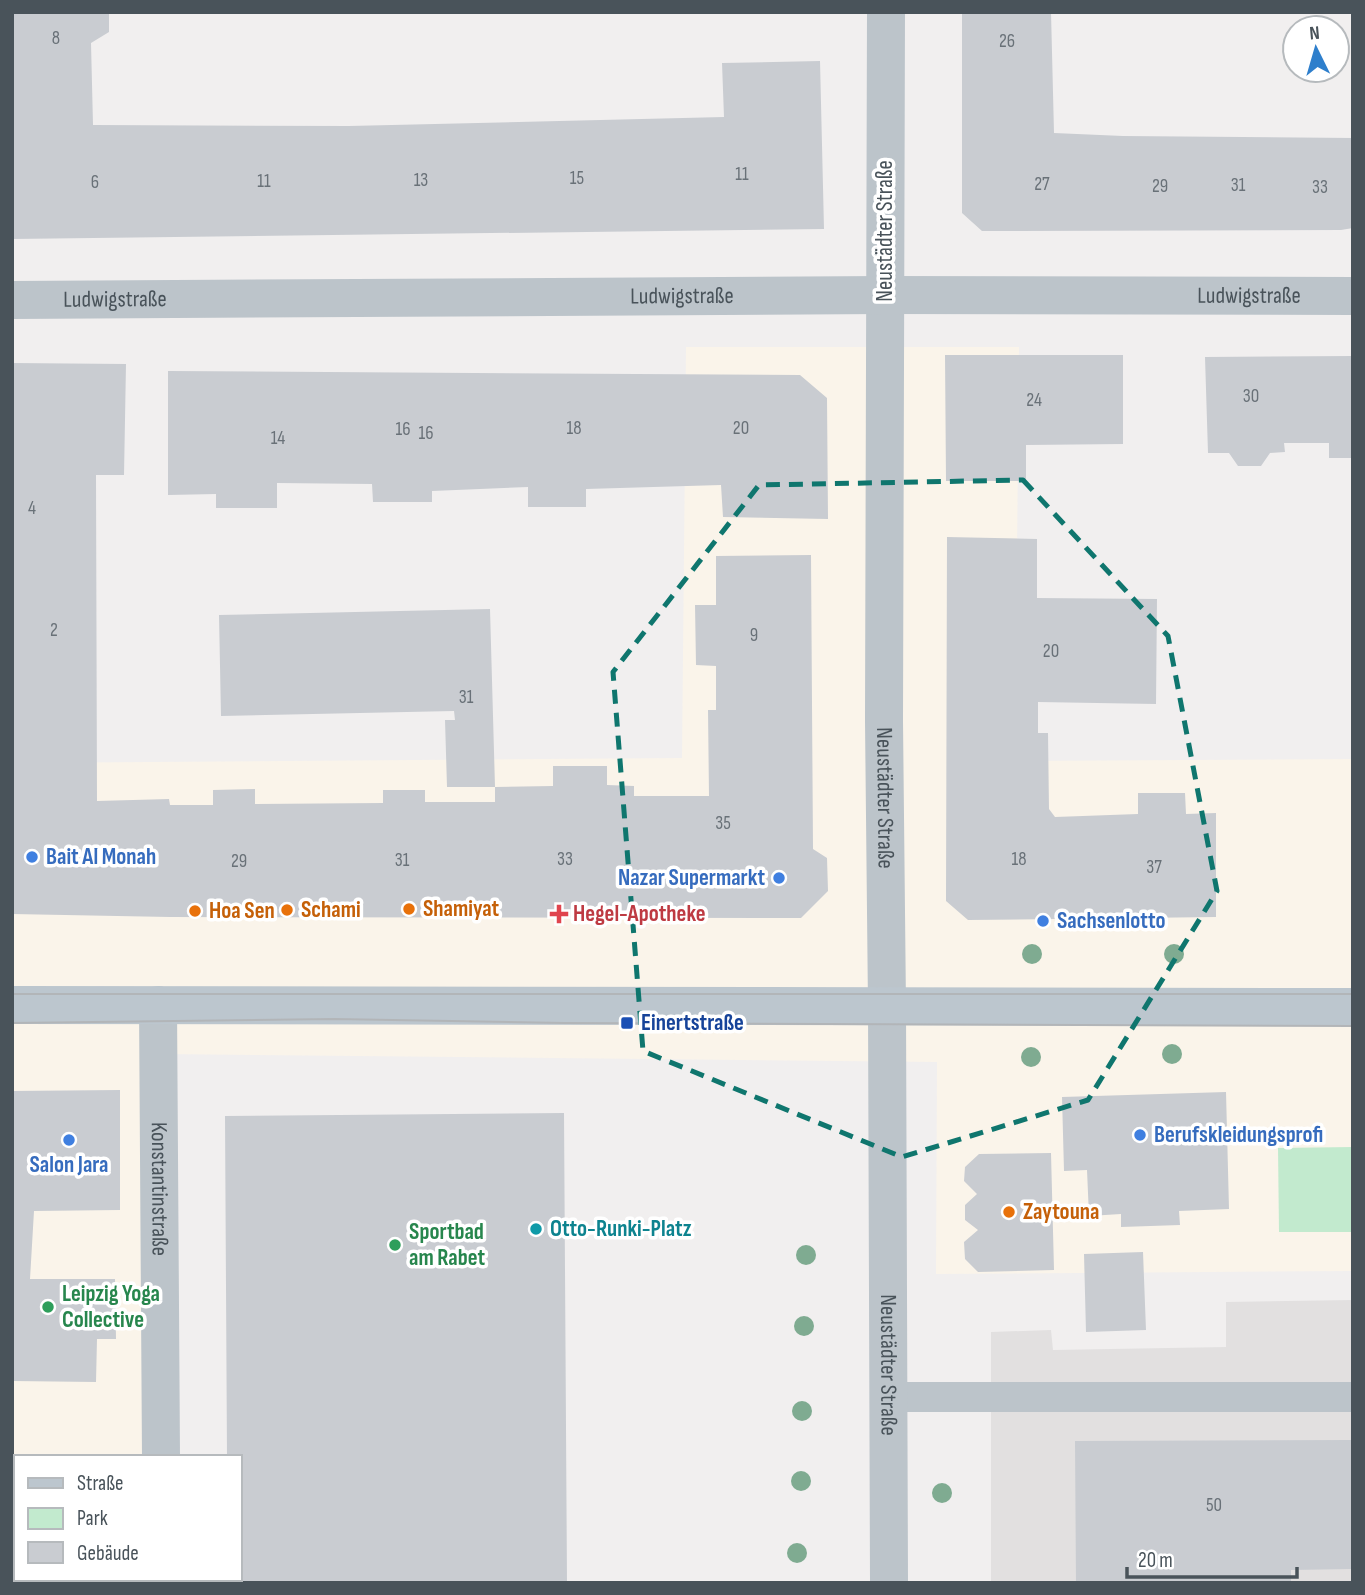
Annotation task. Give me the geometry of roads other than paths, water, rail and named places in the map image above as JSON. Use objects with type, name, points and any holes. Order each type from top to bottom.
[{"type":"main road","points":[[12,1005],[1353,1007]]},
{"type":"street","name":"Neustädter Straße","points":[[886,12],[884,721],[888,1583]]},
{"type":"street","name":"Ludwigstraße","points":[[12,300],[885,295],[1353,296]]},
{"type":"street","name":"Konstantinstraße","points":[[158,1005],[161,1455]]},
{"type":"lane","points":[[888,1397],[1353,1397]]},
{"type":"tram line","points":[[12,994],[1353,994]]},
{"type":"tram line","points":[[12,1023],[334,1019],[564,1023],[1353,1026]]},
{"type":"place","name":"Bait Al Monah","points":[[32,857]]},
{"type":"place","name":"Nazar Supermarkt","points":[[779,878]]},
{"type":"place","name":"Shamiyat","points":[[409,909]]},
{"type":"place","name":"Schami","points":[[287,910]]},
{"type":"place","name":"Hoa Sen","points":[[195,911]]},
{"type":"place","name":"Hegel-Apotheke","points":[[559,914]]},
{"type":"place","name":"Sachsenlotto","points":[[1043,921]]},
{"type":"place","name":"Einertstraße","points":[[627,1023]]},
{"type":"place","name":"Berufskleidungsprofi","points":[[1140,1135]]},
{"type":"place","name":"Salon Jara","points":[[69,1140]]},
{"type":"place","name":"Zaytouna","points":[[1009,1212]]},
{"type":"place","name":"Otto-Runki-Platz","points":[[536,1229]]},
{"type":"place","name":"Sportbad am Rabet","points":[[395,1245]]},
{"type":"place","name":"Leipzig Yoga Collective","points":[[48,1307]]}]
